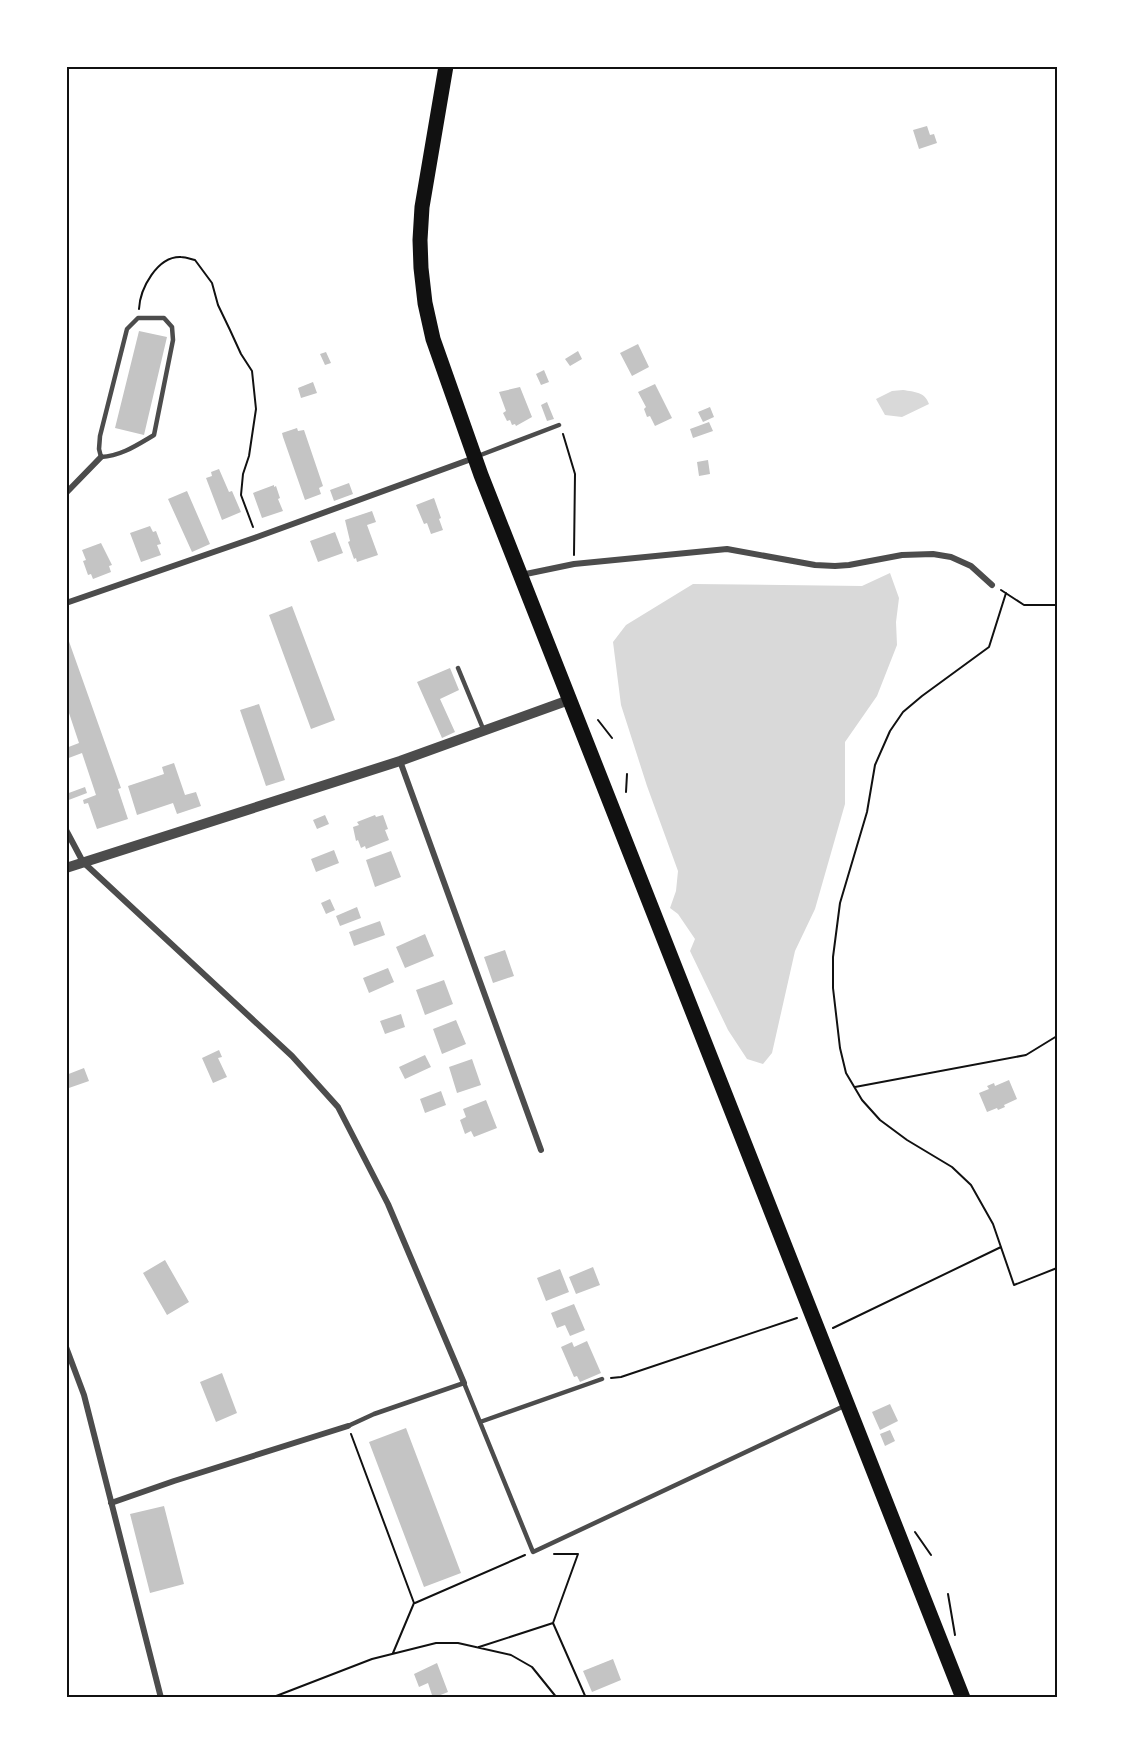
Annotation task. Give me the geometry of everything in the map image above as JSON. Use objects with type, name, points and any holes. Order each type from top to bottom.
[{"type":"highway","points":[[446,66],[422,207],[420,240],[425,303],[433,339],[474,458],[963,1698]]},
{"type":"street","points":[[66,493],[101,457]]},
{"type":"street","points":[[66,603],[474,458]]},
{"type":"street","points":[[520,575],[574,564],[727,549],[815,565],[835,566],[849,566],[902,555],[933,554],[951,557],[971,566],[992,585]]},
{"type":"street","points":[[66,868],[266,806],[569,700]]},
{"type":"street","points":[[400,761],[541,1150]]},
{"type":"street","points":[[66,830],[83,862],[292,1056],[338,1107],[388,1204],[464,1383]]},
{"type":"street","points":[[66,1347],[84,1395],[162,1698]]},
{"type":"street","points":[[111,1503],[348,1426]]},
{"type":"lane","points":[[138,318],[164,318],[171,327],[173,340],[154,435],[125,452],[101,457],[100,436],[127,328],[138,318]]},
{"type":"lane","points":[[474,458],[560,425]]},
{"type":"lane","points":[[458,668],[484,731]]},
{"type":"lane","points":[[480,1422],[602,1379]]},
{"type":"lane","points":[[348,1426],[374,1414],[464,1383],[533,1552],[847,1405]]},
{"type":"path","points":[[138,318],[140,297],[157,269],[166,261],[180,257],[195,260],[212,284],[222,314],[241,354],[252,371],[256,409],[241,495],[257,537]]},
{"type":"path","points":[[560,425],[575,474],[574,564]]},
{"type":"path","points":[[992,585],[1024,604],[1057,605]]},
{"type":"path","points":[[1006,593],[989,647],[903,712],[890,731],[875,765],[867,812],[840,903],[833,957],[833,988],[840,1048],[846,1073],[862,1100],[880,1120],[907,1140],[952,1167],[971,1185],[993,1224],[1014,1285],[1057,1268]]},
{"type":"path","points":[[598,720],[612,738]]},
{"type":"path","points":[[626,792],[627,774]]},
{"type":"path","points":[[855,1087],[1026,1055],[1057,1036]]},
{"type":"path","points":[[819,1333],[832,1329],[1001,1247]]},
{"type":"path","points":[[602,1379],[621,1377],[811,1313]]},
{"type":"path","points":[[348,1426],[414,1603]]},
{"type":"path","points":[[913,1530],[931,1555]]},
{"type":"path","points":[[545,1546],[551,1554],[578,1554],[553,1623],[586,1698]]},
{"type":"path","points":[[392,1654],[414,1603],[533,1552]]},
{"type":"path","points":[[948,1594],[952,1626]]},
{"type":"path","points":[[477,1647],[553,1623]]},
{"type":"path","points":[[271,1698],[372,1659],[436,1643],[458,1643],[511,1655],[532,1668],[557,1698]]},
{"type":"shaded area","points":[[903,390],[922,395],[929,404],[902,417],[885,415],[876,399],[892,391]]},
{"type":"shaded area","points":[[890,573],[899,598],[896,622],[897,645],[877,696],[845,742],[845,804],[815,909],[795,951],[772,1053],[763,1064],[747,1059],[728,1030],[690,951],[695,939],[678,914],[670,908],[676,891],[678,871],[621,705],[613,642],[626,625],[693,584],[862,586]]},
{"type":"building","points":[[927,126],[930,135],[934,134],[937,143],[919,149],[913,130]]},
{"type":"building","points":[[139,331],[167,337],[144,435],[115,428]]},
{"type":"building","points":[[638,344],[649,367],[632,376],[620,353]]},
{"type":"building","points":[[578,351],[582,359],[570,366],[565,359]]},
{"type":"building","points":[[326,352],[331,363],[325,365],[320,354]]},
{"type":"building","points":[[544,370],[549,382],[541,385],[536,374]]},
{"type":"building","points":[[313,382],[317,393],[301,398],[298,388]]},
{"type":"building","points":[[655,384],[672,418],[655,426],[650,416],[647,417],[644,409],[646,407],[638,392]]},
{"type":"building","points":[[520,387],[532,417],[516,426],[512,425],[510,420],[507,421],[503,413],[506,411],[499,392]]},
{"type":"building","points":[[547,402],[554,419],[547,421],[541,405]]},
{"type":"building","points":[[710,407],[714,417],[703,422],[698,412]]},
{"type":"building","points":[[709,422],[713,431],[693,438],[690,429]]},
{"type":"building","points":[[297,428],[298,431],[304,430],[323,486],[319,488],[321,494],[305,500],[282,433]]},
{"type":"building","points":[[708,460],[710,474],[699,476],[697,462]]},
{"type":"building","points":[[219,469],[241,512],[222,520],[206,478],[212,476],[211,472]]},
{"type":"building","points":[[349,483],[353,494],[334,501],[330,490]]},
{"type":"building","points":[[274,485],[283,511],[262,518],[253,493]]},
{"type":"building","points":[[187,491],[210,544],[192,552],[168,499]]},
{"type":"building","points":[[434,498],[443,530],[431,534],[416,505]]},
{"type":"building","points":[[372,511],[376,522],[367,525],[378,555],[357,562],[348,542],[350,541],[345,520]]},
{"type":"building","points":[[150,526],[153,532],[156,531],[161,544],[157,545],[161,555],[141,562],[130,533]]},
{"type":"building","points":[[335,532],[343,553],[318,562],[310,541]]},
{"type":"building","points":[[101,543],[112,565],[109,566],[111,572],[93,579],[91,574],[88,575],[82,550]]},
{"type":"building","points":[[292,606],[335,720],[311,729],[269,615]]},
{"type":"building","points":[[66,633],[121,788],[118,789],[128,819],[97,829],[88,803],[84,804],[83,800],[96,795],[82,753],[66,759],[66,748],[79,743],[66,704]]},
{"type":"building","points":[[450,668],[459,690],[440,699],[455,732],[442,738],[417,682]]},
{"type":"building","points":[[259,704],[285,780],[266,786],[240,710]]},
{"type":"building","points":[[174,763],[185,795],[196,792],[201,806],[177,814],[173,803],[137,815],[128,786],[164,774],[162,767]]},
{"type":"building","points":[[85,787],[87,793],[66,801],[66,794]]},
{"type":"building","points":[[325,815],[329,824],[317,829],[313,820]]},
{"type":"building","points":[[375,815],[376,817],[383,815],[389,840],[366,849],[365,846],[361,848],[358,840],[356,841],[353,827],[359,825],[357,822]]},
{"type":"building","points":[[334,850],[339,863],[316,872],[311,859]]},
{"type":"building","points":[[391,851],[401,877],[375,887],[366,860]]},
{"type":"building","points":[[330,899],[335,910],[326,914],[321,903]]},
{"type":"building","points":[[357,907],[361,918],[340,926],[336,916]]},
{"type":"building","points":[[380,921],[385,935],[354,946],[349,932]]},
{"type":"building","points":[[425,934],[434,956],[405,968],[396,947]]},
{"type":"building","points":[[505,950],[514,976],[493,983],[484,957]]},
{"type":"building","points":[[388,968],[394,982],[369,993],[363,978]]},
{"type":"building","points":[[444,980],[453,1004],[425,1015],[416,990]]},
{"type":"building","points":[[401,1014],[405,1027],[385,1034],[380,1021]]},
{"type":"building","points":[[456,1020],[466,1044],[442,1054],[433,1029]]},
{"type":"building","points":[[219,1050],[222,1057],[218,1058],[227,1077],[213,1083],[202,1058]]},
{"type":"building","points":[[425,1055],[431,1067],[405,1079],[399,1067]]},
{"type":"building","points":[[472,1059],[481,1085],[457,1093],[449,1067]]},
{"type":"building","points":[[84,1068],[89,1081],[66,1089],[66,1075]]},
{"type":"building","points":[[1009,1080],[1017,1099],[1004,1105],[1005,1107],[987,1112],[979,1093],[989,1089],[987,1086],[994,1083],[995,1086]]},
{"type":"building","points":[[441,1091],[446,1105],[425,1113],[420,1099]]},
{"type":"building","points":[[486,1100],[497,1128],[474,1137],[471,1131],[465,1134],[460,1120],[466,1117],[463,1109]]},
{"type":"building","points":[[165,1260],[189,1302],[167,1315],[143,1273]]},
{"type":"building","points":[[593,1267],[600,1285],[576,1294],[569,1277]]},
{"type":"building","points":[[560,1269],[569,1292],[546,1301],[537,1278]]},
{"type":"building","points":[[574,1304],[585,1330],[570,1336],[565,1325],[557,1328],[551,1313]]},
{"type":"building","points":[[587,1341],[601,1373],[580,1382],[577,1376],[574,1377],[561,1347],[572,1342],[574,1347]]},
{"type":"building","points":[[222,1373],[237,1413],[216,1422],[200,1382]]},
{"type":"building","points":[[890,1404],[898,1421],[880,1430],[872,1412]]},
{"type":"building","points":[[406,1428],[461,1573],[424,1587],[369,1442]]},
{"type":"building","points":[[890,1430],[895,1441],[885,1446],[880,1434]]},
{"type":"building","points":[[164,1506],[184,1584],[150,1593],[130,1514]]},
{"type":"building","points":[[613,1659],[621,1680],[592,1692],[583,1671]]},
{"type":"building","points":[[437,1663],[448,1692],[433,1698],[428,1683],[419,1687],[414,1674]]}]
